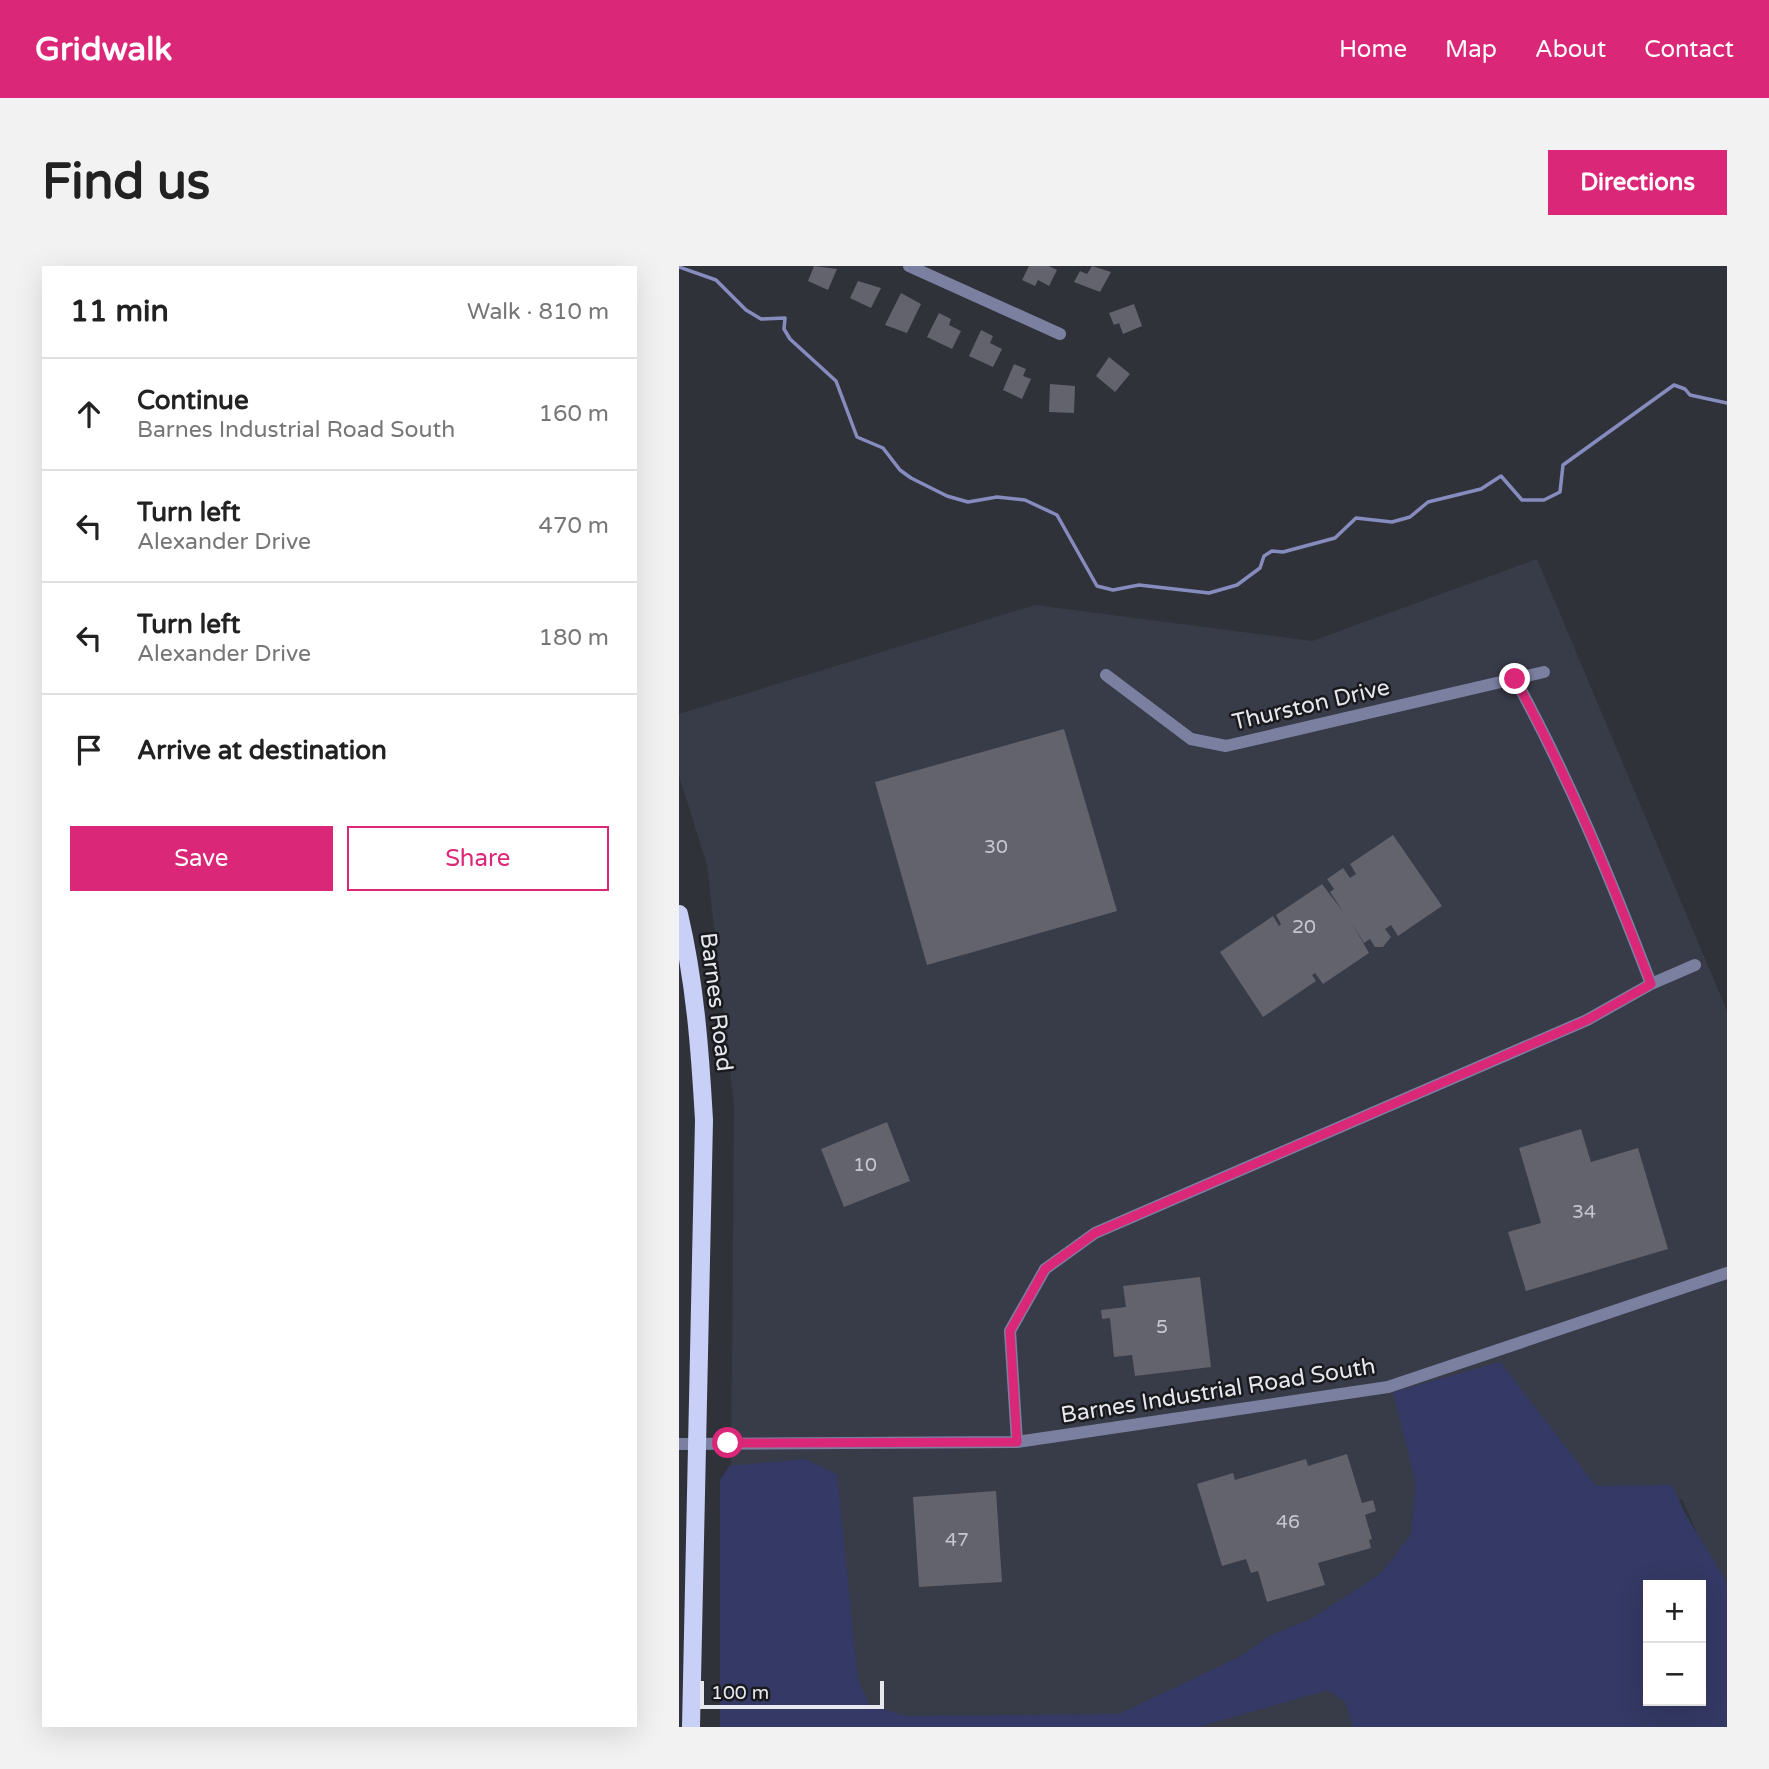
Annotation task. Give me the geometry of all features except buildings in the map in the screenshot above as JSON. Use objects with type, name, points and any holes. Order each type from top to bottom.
[{"type":"main road","name":"Barnes Road","points":[[679,914],[687,948],[700,1041],[704,1119],[691,1727]]},
{"type":"street","points":[[909,266],[1061,334]]},
{"type":"street","name":"Thurston Drive","points":[[1106,675],[1191,739],[1226,746],[1544,672]]},
{"type":"street","points":[[1515,679],[1554,750],[1602,855],[1651,984]]},
{"type":"street","points":[[1017,1442],[1010,1331],[1045,1269],[1095,1233],[1587,1020],[1651,984],[1695,965]]},
{"type":"street","name":"Barnes Industrial Road South","points":[[679,1444],[1017,1442],[1388,1387],[1727,1273]]},
{"type":"shaded area","points":[[1537,559],[1727,1011],[1727,1600],[1682,1499],[1339,1641],[1369,1727],[729,1727],[734,1106],[707,865],[679,776],[679,714],[1035,605],[1312,641]]},
{"type":"shaded area","points":[[1500,1362],[1596,1486],[1672,1485],[1686,1515],[1727,1582],[1727,1727],[1353,1727],[1345,1702],[1328,1690],[1198,1727],[720,1727],[720,1480],[729,1466],[805,1459],[837,1474],[858,1680],[869,1704],[905,1716],[1119,1714],[1241,1656],[1269,1636],[1311,1619],[1380,1574],[1411,1535],[1416,1483],[1393,1392]]},
{"type":"waterway","points":[[679,267],[716,280],[746,310],[761,319],[785,318],[784,329],[790,339],[836,381],[857,437],[883,448],[900,470],[947,496],[968,502],[997,497],[1025,500],[1057,515],[1097,586],[1113,590],[1139,585],[1209,593],[1237,585],[1260,568],[1264,556],[1272,551],[1283,552],[1335,538],[1356,518],[1392,522],[1410,517],[1428,502],[1481,489],[1501,476],[1522,500],[1544,500],[1560,492],[1563,465],[1674,385],[1685,389],[1690,395],[1727,403]]},
{"type":"route","points":[[728,1443],[1017,1442],[1010,1331],[1045,1269],[1095,1233],[1587,1020],[1651,984],[1602,855],[1554,750],[1515,679]]}]
